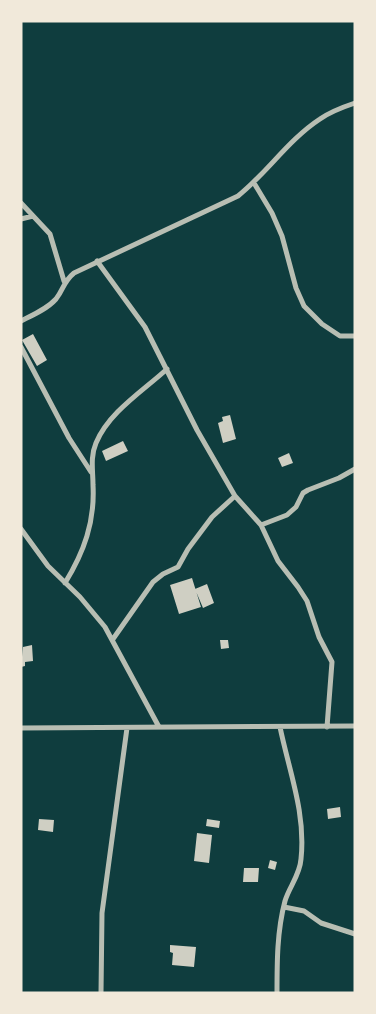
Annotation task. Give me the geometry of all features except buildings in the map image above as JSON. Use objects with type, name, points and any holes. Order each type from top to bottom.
[{"type":"street","points":[[21,321],[50,305],[57,297],[64,281],[74,273],[238,196],[254,183],[283,150],[321,118],[355,103]]},
{"type":"street","points":[[254,183],[272,213],[282,236],[296,288],[304,306],[322,324],[340,336],[355,336]]},
{"type":"street","points":[[21,203],[50,234],[64,281]]},
{"type":"street","points":[[21,219],[33,216]]},
{"type":"street","points":[[97,261],[145,327],[197,430],[235,496],[261,525],[278,561],[307,602],[319,637],[332,662],[327,727]]},
{"type":"street","points":[[21,347],[69,438],[91,472]]},
{"type":"street","points":[[65,583],[78,562],[88,537],[92,512],[91,472],[96,442],[112,420],[136,395],[167,369]]},
{"type":"street","points":[[261,525],[287,515],[296,507],[303,494],[308,490],[339,478],[355,469]]},
{"type":"street","points":[[113,639],[154,582],[163,574],[178,567],[188,549],[212,517],[235,496]]},
{"type":"street","points":[[21,528],[48,566],[95,614],[113,639],[159,727]]},
{"type":"street","points":[[21,728],[355,726]]},
{"type":"street","points":[[277,993],[278,954],[284,907],[302,860],[300,805],[280,727]]},
{"type":"street","points":[[101,993],[102,913],[127,728]]},
{"type":"street","points":[[284,907],[304,910],[321,923],[355,934]]}]
